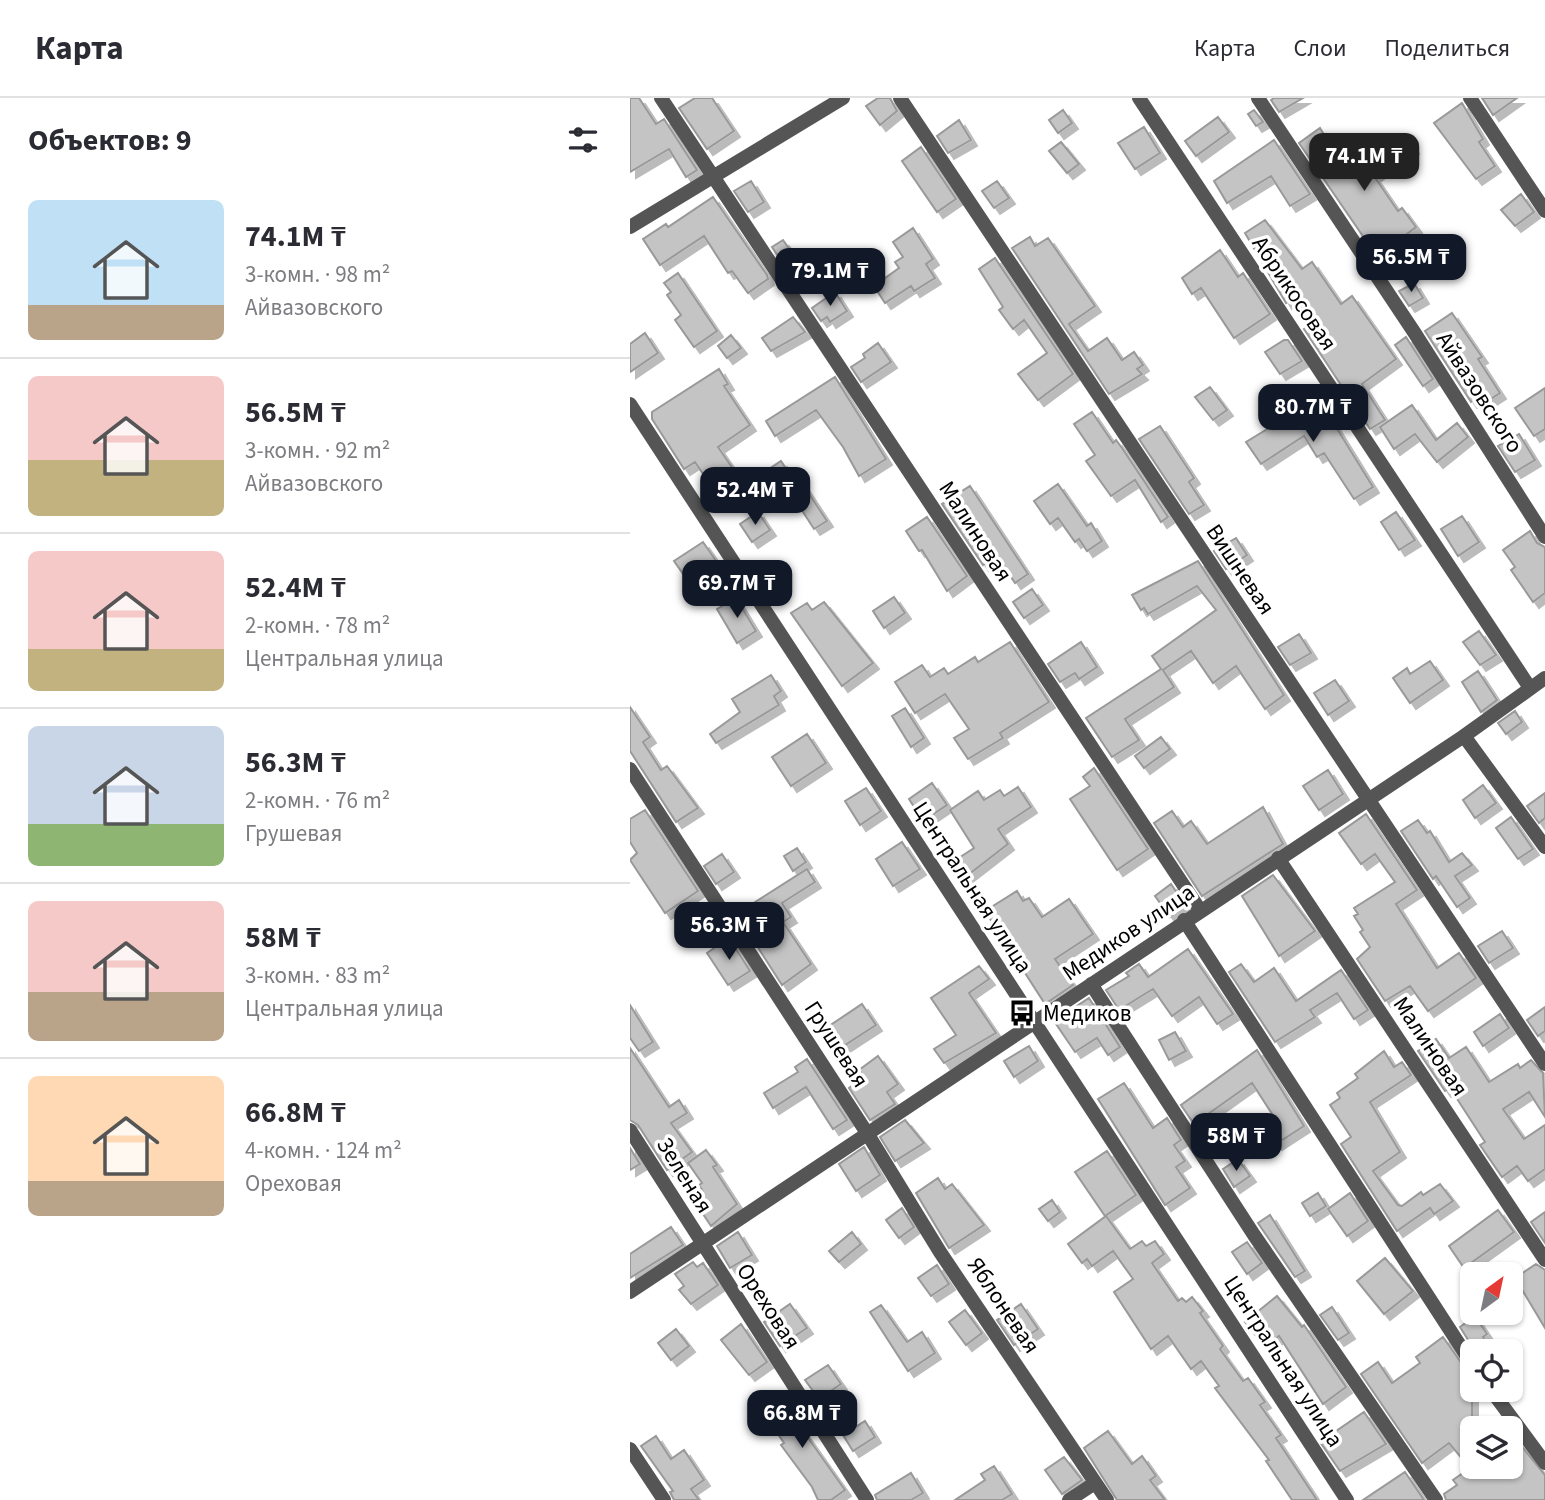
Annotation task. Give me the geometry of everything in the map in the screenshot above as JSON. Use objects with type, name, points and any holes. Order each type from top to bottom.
[{"type":"street","points":[[661,98],[714,177]]},
{"type":"street","points":[[630,227],[842,98]]},
{"type":"street","name":"Вишневая","points":[[900,98],[1545,1064]]},
{"type":"street","name":"Абрикосовая","points":[[1139,98],[1530,688]]},
{"type":"street","name":"Айвазовского","points":[[1258,98],[1545,537]]},
{"type":"street","points":[[1470,98],[1545,211]]},
{"type":"street","name":"Малиновая","points":[[714,177],[1200,910]]},
{"type":"street","name":"Центральная улица","points":[[630,404],[1347,1500]]},
{"type":"street","name":"Медиков улица","points":[[630,1292],[1184,920],[1464,736],[1545,678]]},
{"type":"street","points":[[1464,736],[1545,847]]},
{"type":"street","name":"Грушевая","points":[[630,769],[867,1133]]},
{"type":"street","name":"Малиновая","points":[[1278,858],[1545,1261]]},
{"type":"street","points":[[1184,920],[1460,1346]]},
{"type":"street","points":[[1091,984],[1246,1224],[1436,1500]]},
{"type":"street","name":"Зеленая","points":[[630,1130],[701,1243]]},
{"type":"street","name":"Яблоневая","points":[[867,1133],[940,1252],[1107,1500]]},
{"type":"street","name":"Ореховая","points":[[701,1243],[867,1500]]},
{"type":"street","points":[[1500,1402],[1545,1463]]},
{"type":"street","points":[[630,1449],[664,1500]]},
{"type":"street","points":[[1069,1500],[1095,1483]]},
{"type":"building","points":[[630,98],[639,98],[656,124],[664,119],[697,170],[686,177],[669,149],[630,172]]},
{"type":"building","points":[[695,98],[712,98],[734,131],[707,149],[679,108]]},
{"type":"building","points":[[878,98],[890,98],[897,111],[880,125],[866,106]]},
{"type":"building","points":[[1303,98],[1279,112],[1271,100]]},
{"type":"building","points":[[1482,98],[1517,98],[1493,115]]},
{"type":"building","points":[[1462,103],[1483,139],[1479,142],[1495,166],[1476,179],[1434,123]]},
{"type":"building","points":[[1063,110],[1072,123],[1058,133],[1049,120]]},
{"type":"building","points":[[1254,110],[1263,122],[1256,126],[1248,114]]},
{"type":"building","points":[[1218,117],[1229,132],[1196,156],[1185,141]]},
{"type":"building","points":[[959,120],[971,140],[948,153],[937,136]]},
{"type":"building","points":[[1144,127],[1160,153],[1135,169],[1118,143]]},
{"type":"building","points":[[1320,128],[1328,141],[1333,138],[1355,169],[1405,136],[1413,148],[1374,176],[1398,211],[1402,208],[1416,227],[1407,234],[1413,242],[1382,264],[1299,143]]},
{"type":"building","points":[[1274,140],[1310,194],[1290,206],[1271,176],[1227,203],[1214,181]]},
{"type":"building","points":[[1061,142],[1079,164],[1067,173],[1049,151]]},
{"type":"building","points":[[921,147],[956,199],[937,212],[902,161]]},
{"type":"building","points":[[751,181],[764,202],[748,212],[734,191]]},
{"type":"building","points":[[997,181],[1009,198],[994,208],[982,191]]},
{"type":"building","points":[[1521,194],[1534,212],[1515,226],[1501,210]]},
{"type":"building","points":[[713,197],[767,275],[768,279],[748,293],[732,271],[728,273],[704,236],[660,265],[643,239],[666,224],[668,227]]},
{"type":"building","points":[[1265,220],[1302,269],[1312,262],[1341,304],[1352,296],[1396,359],[1362,384],[1385,420],[1370,429],[1304,329],[1313,323],[1295,297],[1286,303],[1245,233]]},
{"type":"building","points":[[913,228],[933,259],[926,264],[935,278],[914,291],[911,286],[885,303],[874,286],[899,268],[895,262],[903,257],[893,242]]},
{"type":"building","points":[[1030,237],[1035,246],[1048,238],[1095,306],[1069,324],[1088,351],[1107,338],[1122,360],[1134,352],[1143,365],[1137,369],[1142,374],[1109,394],[1012,248]]},
{"type":"building","points":[[783,240],[795,257],[783,264],[772,247]]},
{"type":"building","points":[[1220,250],[1238,277],[1243,273],[1270,314],[1234,338],[1201,288],[1192,294],[1182,278]]},
{"type":"building","points":[[995,258],[1073,374],[1038,400],[1018,374],[1047,353],[1024,320],[1013,329],[999,310],[1003,307],[979,269]]},
{"type":"building","points":[[678,273],[717,331],[694,347],[675,320],[681,315],[667,295],[671,292],[664,283]]},
{"type":"building","points":[[1414,283],[1423,298],[1409,306],[1399,291]]},
{"type":"building","points":[[835,292],[847,311],[830,322],[827,317],[821,321],[812,308]]},
{"type":"building","points":[[1452,313],[1482,357],[1478,359],[1500,393],[1483,404],[1479,397],[1471,402],[1425,331]]},
{"type":"building","points":[[793,317],[805,332],[771,351],[762,338]]},
{"type":"building","points":[[645,333],[658,353],[630,372],[630,344]]},
{"type":"building","points":[[731,335],[741,348],[727,358],[718,346]]},
{"type":"building","points":[[1406,337],[1433,379],[1423,386],[1395,345]]},
{"type":"building","points":[[1288,340],[1302,361],[1280,374],[1265,352]]},
{"type":"building","points":[[878,343],[891,362],[861,382],[851,367],[865,358],[863,354]]},
{"type":"building","points":[[719,369],[728,384],[724,386],[750,425],[718,447],[738,476],[715,492],[695,462],[684,469],[652,419],[652,412]]},
{"type":"building","points":[[835,377],[886,459],[859,476],[843,447],[816,410],[775,436],[766,421]]},
{"type":"building","points":[[1210,387],[1227,410],[1213,420],[1195,397]]},
{"type":"building","points":[[1545,388],[1545,429],[1534,436],[1515,408]]},
{"type":"building","points":[[1318,398],[1373,487],[1354,499],[1324,453],[1317,457],[1304,436],[1261,464],[1246,442]]},
{"type":"building","points":[[1412,405],[1436,440],[1457,423],[1468,437],[1437,462],[1415,434],[1394,449],[1380,427]]},
{"type":"building","points":[[1092,412],[1113,443],[1116,440],[1122,448],[1168,517],[1161,522],[1135,480],[1111,496],[1086,461],[1095,455],[1074,424]]},
{"type":"building","points":[[1160,426],[1194,478],[1189,482],[1204,505],[1189,514],[1139,439]]},
{"type":"building","points":[[1519,434],[1535,460],[1515,472],[1498,446]]},
{"type":"building","points":[[781,461],[794,480],[798,477],[827,521],[814,529],[790,492],[772,504],[754,479]]},
{"type":"building","points":[[1058,484],[1087,526],[1091,523],[1102,541],[1087,551],[1079,539],[1075,542],[1058,518],[1050,524],[1034,501]]},
{"type":"building","points":[[970,486],[1028,574],[1015,583],[997,555],[983,565],[942,504]]},
{"type":"building","points":[[758,512],[770,530],[752,542],[740,524]]},
{"type":"building","points":[[1396,512],[1415,540],[1399,550],[1381,522]]},
{"type":"building","points":[[1462,516],[1479,542],[1458,556],[1441,529]]},
{"type":"building","points":[[927,517],[967,576],[947,591],[922,550],[919,551],[906,531]]},
{"type":"building","points":[[1530,531],[1537,543],[1545,547],[1545,593],[1533,602],[1511,570],[1515,567],[1503,550]]},
{"type":"building","points":[[1236,538],[1247,555],[1226,569],[1214,551]]},
{"type":"building","points":[[703,542],[723,571],[695,591],[674,561]]},
{"type":"building","points":[[1198,561],[1284,695],[1265,709],[1236,666],[1213,683],[1191,651],[1163,670],[1174,687],[1125,719],[1139,740],[1112,757],[1086,718],[1161,669],[1152,656],[1216,610],[1197,586],[1148,614],[1144,608],[1141,610],[1132,595]]},
{"type":"building","points":[[1032,589],[1043,605],[1024,618],[1013,602]]},
{"type":"building","points":[[894,597],[905,613],[884,628],[873,611]]},
{"type":"building","points":[[736,598],[756,631],[737,643],[717,609]]},
{"type":"building","points":[[824,602],[873,663],[842,686],[791,613],[807,603],[812,610]]},
{"type":"building","points":[[1479,631],[1496,655],[1480,665],[1463,642]]},
{"type":"building","points":[[1299,634],[1311,653],[1290,665],[1278,647]]},
{"type":"building","points":[[1010,642],[1049,702],[1000,733],[1003,738],[968,759],[954,738],[969,729],[945,694],[915,713],[895,682],[922,665],[930,677],[944,668],[948,674],[975,657],[978,662]]},
{"type":"building","points":[[1081,642],[1097,667],[1079,679],[1075,673],[1060,682],[1048,664]]},
{"type":"building","points":[[1430,661],[1443,680],[1410,703],[1393,678],[1407,668],[1410,674]]},
{"type":"building","points":[[1478,671],[1497,700],[1481,712],[1462,682]]},
{"type":"building","points":[[771,675],[781,691],[774,696],[779,705],[716,743],[710,734],[740,712],[732,699]]},
{"type":"building","points":[[1335,680],[1349,701],[1328,715],[1314,693]]},
{"type":"building","points":[[630,707],[650,737],[643,742],[661,770],[667,766],[698,808],[676,822],[630,751]]},
{"type":"building","points":[[905,708],[924,738],[911,747],[892,716]]},
{"type":"building","points":[[1515,711],[1522,722],[1506,734],[1498,723]]},
{"type":"building","points":[[807,734],[826,763],[791,786],[772,757]]},
{"type":"building","points":[[1161,737],[1170,749],[1144,768],[1135,756]]},
{"type":"building","points":[[1094,768],[1148,849],[1117,870],[1070,799],[1090,786],[1083,777]]},
{"type":"building","points":[[1328,770],[1343,794],[1319,810],[1303,786]]},
{"type":"building","points":[[932,783],[947,805],[923,821],[909,799]]},
{"type":"building","points":[[1483,785],[1496,803],[1475,818],[1463,800]]},
{"type":"building","points":[[1018,787],[1031,807],[998,829],[1008,844],[959,882],[948,865],[974,848],[950,810],[978,791],[984,800],[1000,790],[1004,796]]},
{"type":"building","points":[[866,788],[881,811],[860,825],[845,801]]},
{"type":"building","points":[[1545,793],[1545,818],[1539,823],[1527,806]]},
{"type":"building","points":[[1263,807],[1283,844],[1202,896],[1154,823],[1172,811],[1183,827],[1191,821],[1207,844]]},
{"type":"building","points":[[645,810],[698,891],[665,913],[630,860],[637,853],[630,842],[630,819]]},
{"type":"building","points":[[1366,814],[1417,890],[1396,904],[1437,968],[1459,953],[1476,978],[1428,1011],[1410,986],[1385,1001],[1357,959],[1370,947],[1360,932],[1363,930],[1354,916],[1358,914],[1354,908],[1395,882],[1375,854],[1361,864],[1339,833]]},
{"type":"building","points":[[1511,817],[1533,849],[1518,859],[1496,828]]},
{"type":"building","points":[[1418,820],[1427,833],[1430,831],[1449,862],[1462,853],[1472,865],[1455,876],[1470,898],[1457,907],[1436,876],[1433,879],[1401,831]]},
{"type":"building","points":[[902,842],[920,869],[893,886],[876,859]]},
{"type":"building","points":[[797,848],[806,862],[793,871],[784,856]]},
{"type":"building","points":[[722,854],[734,872],[716,884],[704,866]]},
{"type":"building","points":[[807,869],[815,882],[782,903],[791,917],[783,922],[811,964],[782,985],[741,921],[756,911],[752,904]]},
{"type":"building","points":[[1273,875],[1315,931],[1279,956],[1242,896]]},
{"type":"building","points":[[1171,884],[1186,906],[1170,917],[1155,896]]},
{"type":"building","points":[[1017,891],[1023,901],[1029,898],[1042,917],[1069,899],[1093,934],[1055,959],[1073,985],[1045,1004],[985,911]]},
{"type":"building","points":[[1502,931],[1513,948],[1489,963],[1478,946]]},
{"type":"building","points":[[729,938],[750,971],[728,985],[707,953]]},
{"type":"building","points":[[1188,949],[1233,1014],[1217,1024],[1199,997],[1172,1016],[1153,989],[1119,1010],[1106,990],[1129,976],[1126,973],[1139,964],[1148,977]]},
{"type":"building","points":[[1241,964],[1254,982],[1274,968],[1296,1001],[1341,970],[1368,1010],[1354,1019],[1337,993],[1310,1010],[1315,1017],[1275,1042],[1229,972]]},
{"type":"building","points":[[979,966],[989,979],[969,993],[996,1033],[944,1063],[934,1049],[956,1035],[931,998]]},
{"type":"building","points":[[1089,998],[1120,1047],[1108,1055],[1097,1038],[1075,1052],[1054,1021]]},
{"type":"building","points":[[862,1004],[876,1025],[839,1049],[826,1028]]},
{"type":"building","points":[[630,1005],[653,1042],[639,1051],[630,1038]]},
{"type":"building","points":[[1545,1007],[1545,1031],[1538,1036],[1527,1020]]},
{"type":"building","points":[[1500,1014],[1509,1028],[1483,1046],[1474,1032]]},
{"type":"building","points":[[1175,1032],[1186,1051],[1169,1060],[1159,1040]]},
{"type":"building","points":[[1436,1039],[1449,1058],[1466,1047],[1489,1082],[1518,1064],[1520,1068],[1531,1060],[1543,1073],[1545,1117],[1529,1092],[1503,1109],[1524,1139],[1545,1125],[1545,1169],[1528,1181],[1517,1166],[1502,1177],[1480,1145],[1485,1142],[1450,1088],[1445,1091],[1418,1051]]},
{"type":"building","points":[[1029,1046],[1038,1061],[1014,1077],[1004,1061]]},
{"type":"building","points":[[630,1048],[669,1107],[679,1100],[687,1113],[671,1123],[692,1152],[667,1170],[638,1125],[630,1120]]},
{"type":"building","points":[[1257,1050],[1304,1126],[1276,1144],[1265,1126],[1276,1120],[1252,1083],[1194,1124],[1181,1105]]},
{"type":"building","points":[[1384,1051],[1394,1067],[1402,1062],[1411,1075],[1370,1102],[1400,1152],[1373,1171],[1398,1205],[1402,1206],[1421,1192],[1423,1195],[1440,1184],[1453,1201],[1434,1214],[1430,1208],[1397,1231],[1341,1144],[1351,1137],[1330,1105],[1340,1098],[1337,1093],[1358,1078],[1355,1074]]},
{"type":"building","points":[[878,1056],[898,1084],[887,1092],[895,1104],[870,1120],[849,1088],[864,1077],[859,1070]]},
{"type":"building","points":[[807,1059],[847,1120],[833,1129],[806,1087],[773,1108],[764,1093],[798,1072],[795,1067]]},
{"type":"building","points":[[1124,1083],[1153,1128],[1167,1118],[1181,1140],[1174,1145],[1185,1161],[1176,1167],[1190,1188],[1165,1205],[1098,1099]]},
{"type":"building","points":[[905,1120],[924,1143],[895,1161],[880,1137]]},
{"type":"building","points":[[864,1147],[880,1175],[856,1191],[839,1164]]},
{"type":"building","points":[[630,1148],[640,1164],[630,1170]]},
{"type":"building","points":[[706,1150],[717,1165],[713,1167],[737,1204],[711,1226],[693,1199],[703,1192],[699,1185],[702,1183],[688,1163]]},
{"type":"building","points":[[1107,1151],[1136,1195],[1105,1216],[1075,1172]]},
{"type":"building","points":[[1238,1159],[1250,1176],[1234,1187],[1223,1169]]},
{"type":"building","points":[[938,1178],[945,1189],[952,1184],[984,1225],[949,1248],[916,1193]]},
{"type":"building","points":[[1318,1193],[1326,1206],[1310,1216],[1302,1203]]},
{"type":"building","points":[[1350,1193],[1368,1221],[1347,1236],[1328,1209]]},
{"type":"building","points":[[1052,1200],[1060,1212],[1048,1221],[1039,1209]]},
{"type":"building","points":[[902,1208],[914,1227],[899,1238],[886,1220]]},
{"type":"building","points":[[1498,1210],[1514,1232],[1472,1262],[1460,1262],[1449,1246]]},
{"type":"building","points":[[1545,1212],[1545,1243],[1531,1222]]},
{"type":"building","points":[[1270,1215],[1305,1271],[1295,1277],[1258,1223]]},
{"type":"building","points":[[1106,1216],[1130,1249],[1142,1241],[1146,1246],[1155,1241],[1164,1254],[1152,1263],[1178,1301],[1182,1298],[1186,1302],[1192,1297],[1203,1311],[1200,1313],[1223,1346],[1220,1349],[1243,1381],[1248,1378],[1265,1402],[1260,1405],[1281,1435],[1276,1438],[1317,1500],[1292,1500],[1266,1461],[1269,1460],[1215,1388],[1219,1386],[1201,1361],[1191,1369],[1168,1336],[1151,1349],[1114,1292],[1133,1279],[1113,1251],[1092,1266],[1087,1259],[1082,1263],[1068,1244]]},
{"type":"building","points":[[671,1227],[683,1245],[630,1278],[630,1254]]},
{"type":"building","points":[[738,1232],[752,1255],[730,1268],[717,1246]]},
{"type":"building","points":[[852,1232],[861,1244],[839,1262],[829,1251]]},
{"type":"building","points":[[1247,1242],[1262,1263],[1247,1274],[1232,1252]]},
{"type":"building","points":[[1385,1258],[1413,1291],[1384,1314],[1357,1281]]},
{"type":"building","points":[[693,1262],[697,1267],[703,1263],[718,1285],[691,1304],[679,1290],[684,1286],[675,1274]]},
{"type":"building","points":[[1536,1264],[1545,1270],[1545,1328],[1523,1291],[1523,1273]]},
{"type":"building","points":[[937,1265],[949,1284],[931,1296],[918,1278]]},
{"type":"building","points":[[1277,1296],[1302,1327],[1304,1325],[1346,1387],[1323,1404],[1279,1336],[1265,1347],[1245,1322]]},
{"type":"building","points":[[790,1304],[807,1328],[780,1346],[764,1322]]},
{"type":"building","points":[[1021,1304],[1038,1329],[1014,1345],[997,1320]]},
{"type":"building","points":[[881,1305],[907,1342],[922,1332],[935,1353],[908,1371],[870,1312]]},
{"type":"building","points":[[1332,1307],[1349,1333],[1338,1340],[1320,1315]]},
{"type":"building","points":[[965,1310],[982,1333],[966,1345],[949,1322]]},
{"type":"building","points":[[741,1324],[767,1362],[749,1375],[721,1340]]},
{"type":"building","points":[[1481,1325],[1487,1334],[1483,1337],[1484,1339],[1468,1339],[1460,1327]]},
{"type":"building","points":[[676,1329],[689,1346],[671,1360],[658,1343]]},
{"type":"building","points":[[1443,1337],[1460,1361],[1460,1402],[1472,1402],[1472,1416],[1460,1416],[1460,1456],[1449,1443],[1422,1463],[1361,1374],[1378,1362],[1392,1383],[1420,1363],[1416,1357]]},
{"type":"building","points":[[828,1365],[841,1384],[819,1399],[805,1380]]},
{"type":"building","points":[[777,1394],[845,1490],[831,1500],[818,1500],[759,1406]]},
{"type":"building","points":[[1364,1412],[1386,1444],[1340,1471],[1320,1442]]},
{"type":"building","points":[[865,1421],[875,1437],[853,1451],[843,1435]]},
{"type":"building","points":[[1108,1431],[1132,1464],[1142,1456],[1156,1476],[1150,1480],[1165,1500],[1117,1500],[1084,1448]]},
{"type":"building","points":[[656,1436],[671,1459],[684,1450],[704,1480],[691,1489],[699,1500],[674,1500],[670,1492],[673,1491],[641,1446]]},
{"type":"building","points":[[1523,1448],[1545,1475],[1545,1500],[1446,1500],[1444,1494],[1457,1485],[1453,1480],[1460,1475],[1460,1479],[1523,1479]]},
{"type":"building","points":[[1064,1457],[1082,1480],[1062,1494],[1045,1470]]},
{"type":"building","points":[[994,1466],[1012,1494],[1002,1500],[955,1500],[985,1480],[981,1474]]},
{"type":"building","points":[[1405,1472],[1424,1500],[1363,1500]]},
{"type":"building","points":[[911,1473],[923,1493],[911,1500],[877,1500],[875,1495]]},
{"type":"place","name":"Медиков","points":[[1022,1013]]}]
